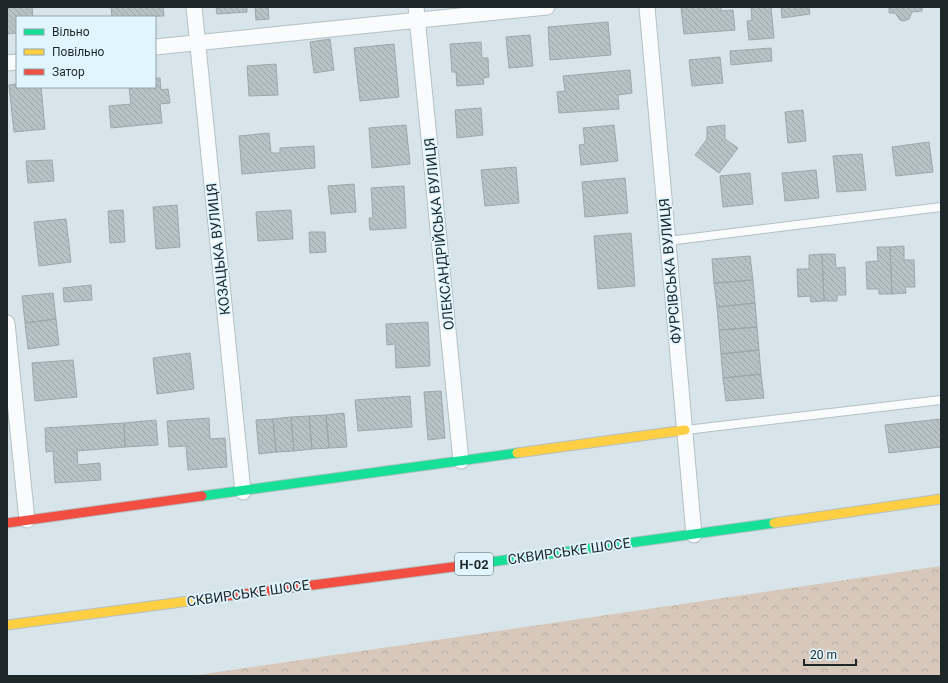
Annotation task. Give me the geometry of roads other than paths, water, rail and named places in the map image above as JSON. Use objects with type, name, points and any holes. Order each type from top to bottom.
[{"type":"main road","points":[[7,523],[243,492],[685,430]]},
{"type":"main road","name":"СКВИРСЬКЕ ШОСЕ","points":[[7,625],[694,535],[941,499]]},
{"type":"street","name":"КОЗАЦЬКА ВУЛИЦЯ","points":[[194,7],[243,492]]},
{"type":"street","points":[[156,47],[197,43],[417,13],[547,7]]},
{"type":"street","name":"ФУРСІВСЬКА ВУЛИЦЯ","points":[[647,7],[694,535]]},
{"type":"street","name":"ОЛЕКСАНДРІЙСЬКА ВУЛИЦЯ","points":[[417,13],[461,461]]},
{"type":"street","points":[[7,323],[27,520]]},
{"type":"lane","points":[[668,241],[941,207]]},
{"type":"lane","points":[[685,430],[941,400]]}]
